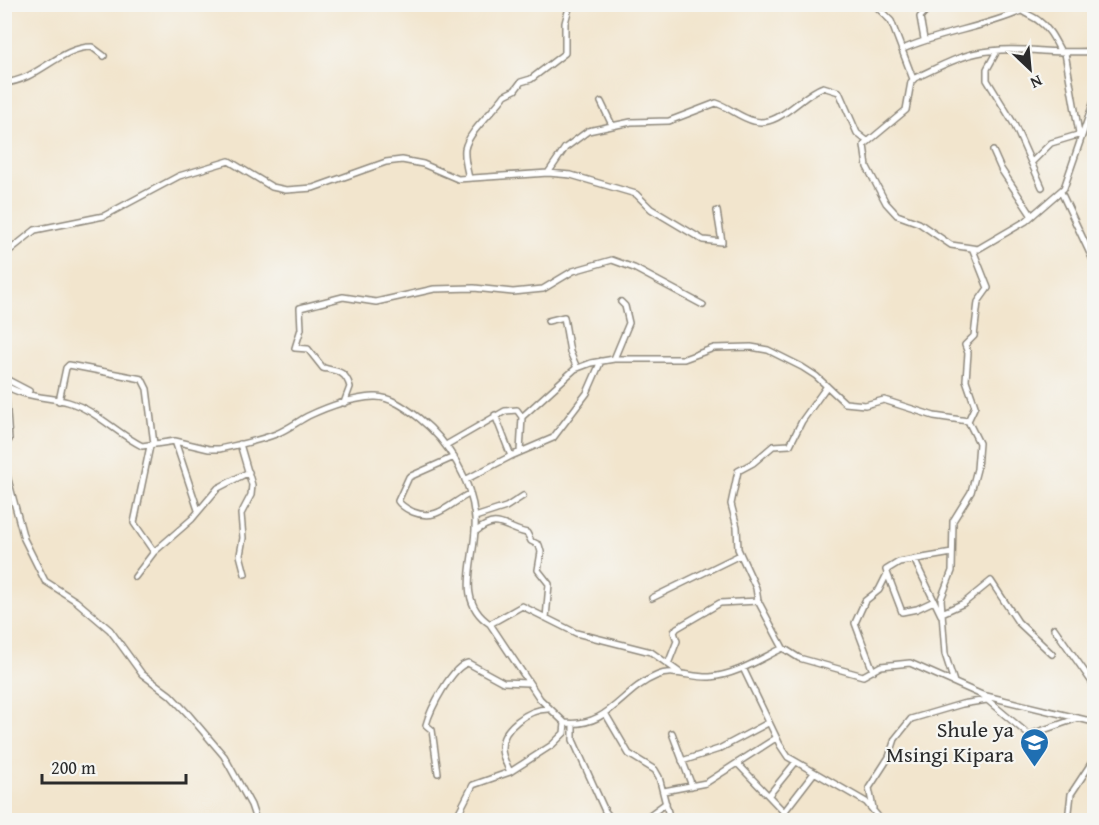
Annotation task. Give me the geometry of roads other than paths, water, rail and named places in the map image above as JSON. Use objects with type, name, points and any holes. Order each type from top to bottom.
[{"type":"street","points":[[469,178],[465,151],[471,136],[500,104],[505,94],[515,90],[520,82],[531,80],[565,53],[564,23],[570,4]]},
{"type":"street","points":[[874,4],[887,15],[903,49],[913,79],[906,110],[867,141],[863,150],[867,167],[891,209],[898,216],[922,225],[951,245],[973,250],[1009,232],[1060,192],[1095,101]]},
{"type":"street","points":[[924,39],[920,17],[932,4]]},
{"type":"street","points":[[1017,4],[1021,11],[1048,29],[1063,53],[1081,134]]},
{"type":"street","points":[[903,49],[924,39],[984,26],[1021,11]]},
{"type":"street","points":[[4,83],[40,71],[69,50],[92,47],[104,56]]},
{"type":"street","points":[[913,79],[968,56],[997,51],[1021,49],[1063,53],[1095,51]]},
{"type":"street","points":[[997,51],[987,69],[987,80],[1014,124],[1042,187]]},
{"type":"street","points":[[548,173],[556,159],[579,136],[612,125],[669,122],[716,103],[746,119],[759,122],[780,115],[814,90],[828,87],[839,92],[857,133],[867,141]]},
{"type":"street","points":[[601,102],[612,125]]},
{"type":"street","points":[[1032,162],[1051,143],[1081,134]]},
{"type":"street","points":[[993,151],[1000,169],[1032,216]]},
{"type":"street","points":[[4,255],[35,230],[104,216],[179,176],[229,161],[279,189],[313,188],[386,162],[402,160],[423,164],[447,176],[469,178],[548,173],[586,178],[636,194],[651,209],[705,241],[723,241],[717,211]]},
{"type":"street","points":[[1060,192],[1095,262]]},
{"type":"street","points":[[968,421],[975,406],[966,380],[968,353],[965,345],[974,336],[978,302],[988,288],[973,250]]},
{"type":"street","points":[[344,403],[350,387],[345,375],[340,371],[323,368],[308,349],[297,350],[294,347],[301,329],[300,308],[343,297],[376,302],[434,289],[474,288],[513,292],[543,289],[573,271],[612,260],[634,268],[703,305]]},
{"type":"street","points":[[614,359],[629,322],[625,306],[621,302]]},
{"type":"street","points":[[548,321],[564,318],[570,352],[577,368]]},
{"type":"street","points":[[520,452],[522,417],[577,368],[614,359],[684,359],[714,348],[751,347],[774,352],[812,373],[845,403],[865,405],[884,400],[934,416],[968,421]]},
{"type":"street","points":[[465,480],[511,456],[553,438],[563,428],[587,393],[601,361]]},
{"type":"street","points":[[59,401],[66,368],[69,365],[142,380],[147,389],[152,445],[134,524],[154,552]]},
{"type":"street","points":[[4,378],[34,394]]},
{"type":"street","points":[[255,820],[251,805],[224,756],[189,715],[170,695],[142,674],[110,630],[76,601],[45,581],[24,539],[6,472],[6,445],[9,432],[5,385],[59,401],[98,417],[136,443],[152,445],[175,441],[209,449],[240,444],[275,434],[308,416],[344,403],[376,397],[386,399],[411,412],[434,430],[446,445],[465,480],[475,517],[469,596],[477,614],[490,624],[528,683],[548,709],[565,723],[589,722],[605,713],[648,679],[663,673],[678,672],[711,676],[742,668],[783,648]]},
{"type":"street","points":[[827,386],[802,421],[790,445],[773,446],[753,463],[737,472],[731,504],[740,555],[756,588],[758,601],[783,648],[799,658],[864,675],[888,665],[910,663],[982,694],[1095,722]]},
{"type":"street","points":[[446,445],[495,416],[513,409],[522,417]]},
{"type":"street","points":[[495,416],[511,456]]},
{"type":"street","points":[[955,683],[947,662],[941,599],[952,571],[953,521],[971,492],[978,459],[978,442],[968,421]]},
{"type":"street","points":[[175,441],[198,510]]},
{"type":"street","points":[[240,444],[249,472],[251,495],[241,514],[243,538],[240,555],[245,574]]},
{"type":"street","points":[[454,457],[409,477],[398,501],[401,506],[431,516],[469,494]]},
{"type":"street","points":[[135,577],[154,552],[186,525],[218,488],[249,472]]},
{"type":"street","points":[[475,517],[506,507],[524,496]]},
{"type":"street","points":[[475,532],[490,522],[497,522],[527,533],[531,541],[539,546],[538,570],[549,584],[546,618]]},
{"type":"street","points":[[873,670],[855,623],[865,601],[879,590],[888,567],[914,559],[952,553]]},
{"type":"street","points":[[652,598],[740,555]]},
{"type":"street","points":[[914,559],[942,615]]},
{"type":"street","points":[[886,576],[902,612],[917,609],[934,601]]},
{"type":"street","points":[[942,615],[964,603],[991,581],[1018,622],[1052,654]]},
{"type":"street","points":[[668,664],[677,643],[674,632],[677,628],[720,603],[758,601]]},
{"type":"street","points":[[490,624],[520,607],[576,633],[651,652],[678,672]]},
{"type":"street","points":[[1054,628],[1095,685]]},
{"type":"street","points":[[438,773],[432,730],[426,725],[433,707],[457,668],[468,663],[503,682],[528,683]]},
{"type":"street","points":[[742,668],[782,750],[795,763],[873,808]]},
{"type":"street","points":[[982,694],[1029,735],[1078,718]]},
{"type":"street","points":[[881,820],[873,808],[868,790],[889,757],[895,739],[911,719],[962,704],[987,700]]},
{"type":"street","points":[[510,772],[502,752],[506,734],[525,717],[538,710],[548,709]]},
{"type":"street","points":[[605,713],[629,754],[655,770],[664,791],[670,820]]},
{"type":"street","points":[[454,820],[473,785],[510,772],[552,745],[564,733],[565,723]]},
{"type":"street","points":[[682,761],[719,749],[768,723]]},
{"type":"street","points":[[573,724],[573,740],[604,810],[612,820]]},
{"type":"street","points":[[672,733],[692,786]]},
{"type":"street","points":[[664,791],[706,783],[776,738]]},
{"type":"street","points":[[1068,820],[1071,794],[1095,759]]},
{"type":"street","points":[[769,795],[795,763]]},
{"type":"street","points":[[738,764],[783,811]]},
{"type":"street","points":[[778,820],[814,773]]},
{"type":"street","points":[[643,820],[666,803]]},
{"type":"place","name":"Shule ya Msingi Kipara","points":[[1035,768]]}]
